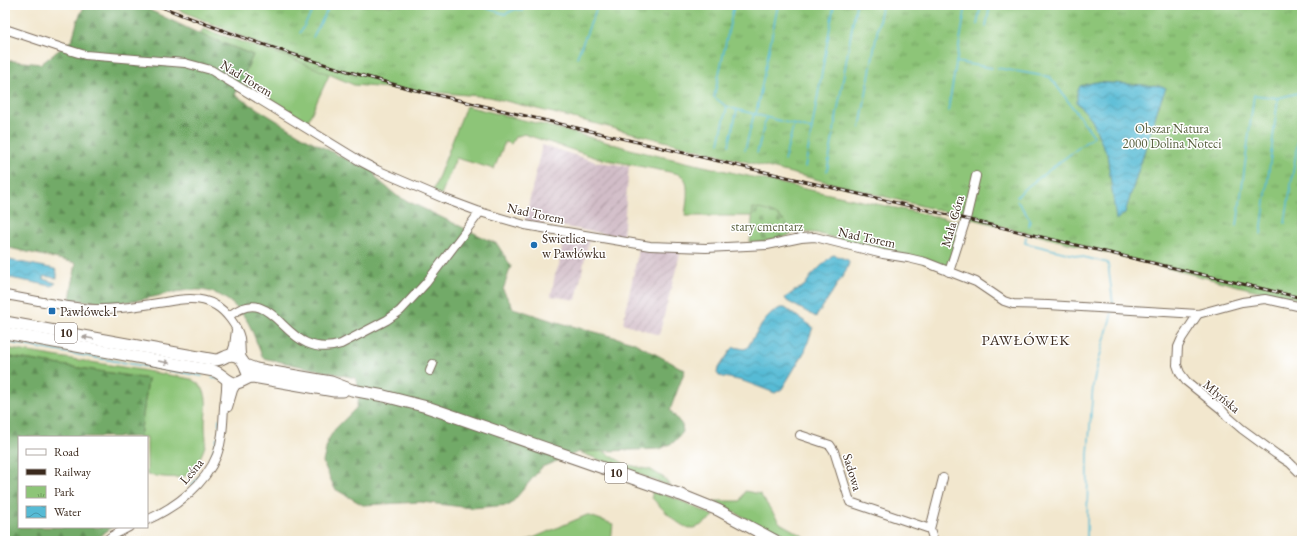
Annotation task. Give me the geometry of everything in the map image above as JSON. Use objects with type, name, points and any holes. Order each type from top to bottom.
[{"type":"highway","name":"10","points":[[5,322],[216,360],[236,356],[256,369],[331,382],[352,390],[384,396],[427,407],[681,495],[718,510],[776,541]]},
{"type":"highway","name":"10","points":[[5,333],[214,371],[232,382],[253,377],[334,391],[352,390]]},
{"type":"highway","points":[[224,377],[220,368],[226,357]]},
{"type":"highway","points":[[242,380],[247,370],[244,362]]},
{"type":"street","name":"Nad Torem","points":[[5,29],[85,55],[185,63],[211,70],[360,161],[432,194],[480,212],[525,225],[650,246],[706,248],[766,245],[801,238],[815,237],[883,254],[919,261],[976,282],[1004,301],[1014,304],[1198,314],[1242,302],[1265,299],[1302,307]]},
{"type":"street","name":"Mała Góra","points":[[949,272],[966,219],[976,176]]},
{"type":"street","points":[[229,316],[245,307],[259,307],[307,343],[324,347],[332,347],[341,344],[387,320],[400,311],[426,283],[480,212]]},
{"type":"street","points":[[5,295],[94,309],[130,307],[175,300],[199,299],[214,304],[229,316],[240,340],[240,349],[244,362]]},
{"type":"street","name":"Młyńska","points":[[1198,314],[1182,338],[1178,347],[1177,365],[1180,373],[1186,381],[1222,409],[1227,416],[1242,429],[1276,454],[1290,462],[1302,475]]},
{"type":"street","points":[[226,357],[234,346],[236,329]]},
{"type":"street","name":"Leśna","points":[[224,377],[227,388],[224,406],[225,418]]},
{"type":"street","name":"Leśna","points":[[148,520],[177,504],[208,473],[218,453],[225,418],[233,390],[242,380]]},
{"type":"street","name":"Sadowa","points":[[800,435],[830,445],[834,451],[850,502],[930,529]]},
{"type":"street","points":[[934,541],[930,529],[943,478]]},
{"type":"street","points":[[105,541],[127,528]]},
{"type":"shaded area","points":[[542,145],[597,162],[629,166],[623,237],[525,220]]},
{"type":"shaded area","points":[[564,235],[589,239],[576,300],[551,296],[555,275],[559,265]]},
{"type":"shaded area","points":[[639,248],[648,248],[651,252],[659,249],[681,250],[659,335],[623,323]]},
{"type":"green space","points":[[85,5],[139,5],[200,34],[253,55],[235,95],[305,138],[346,159],[373,170],[377,179],[397,196],[497,244],[511,266],[503,290],[513,308],[553,321],[633,342],[685,370],[670,410],[682,425],[683,432],[674,442],[660,449],[579,452],[542,467],[510,505],[471,508],[421,502],[363,505],[335,489],[323,462],[328,440],[335,429],[356,408],[360,392],[355,378],[263,358],[253,332],[246,319],[232,304],[218,294],[203,290],[188,290],[140,300],[122,302],[70,299],[76,263],[5,247],[5,60],[41,64],[72,40],[78,19]]},
{"type":"green space","name":"Obszar Natura 2000 Dolina Noteci","points":[[168,5],[1302,5],[1302,300],[1250,289],[490,97],[354,85]]},
{"type":"green space","points":[[203,29],[331,71],[307,123],[240,83],[253,55],[200,34]]},
{"type":"green space","points":[[466,106],[564,130],[637,151],[962,222],[947,269],[816,233],[795,232],[790,235],[790,233],[753,208],[752,216],[685,216],[687,185],[682,176],[675,173],[597,158],[524,134],[515,137],[511,144],[505,142],[494,169],[456,158],[441,195],[433,191]]},
{"type":"green space","name":"stary cmentarz","points":[[753,208],[771,212],[781,218],[785,222],[790,235],[767,241],[750,243]]},
{"type":"green space","points":[[5,348],[191,379],[199,384],[203,389],[206,398],[206,441],[199,460],[187,475],[179,477],[148,475],[148,436],[140,436],[148,379],[5,356]]},
{"type":"green space","points":[[5,356],[148,379],[140,436],[18,436],[18,528],[112,528],[98,537],[95,541],[5,541]]},
{"type":"green space","points":[[603,451],[625,464],[651,470],[664,478],[670,486],[579,452]]},
{"type":"green space","points":[[652,491],[677,499],[714,516],[704,524],[695,528],[682,525],[671,517],[652,498]]},
{"type":"green space","points":[[745,491],[760,494],[780,523],[812,541],[788,541],[714,501],[740,501]]},
{"type":"green space","points":[[587,515],[613,524],[611,541],[526,541]]},
{"type":"water","points":[[1095,82],[1162,86],[1166,88],[1159,105],[1125,213],[1116,220],[1107,154],[1091,118],[1077,103],[1077,93],[1080,86]]},
{"type":"water","points":[[834,255],[848,260],[849,263],[846,271],[816,317],[787,301],[785,298],[805,285],[811,276],[831,256]]},
{"type":"water","points":[[5,259],[55,269],[57,278],[44,276],[43,279],[56,283],[52,286],[5,277]]},
{"type":"water","points":[[780,308],[785,308],[813,327],[805,351],[782,389],[775,393],[743,381],[719,376],[717,373],[718,369],[731,350],[734,347],[744,349],[747,348],[765,320]]},
{"type":"waterway","points":[[291,9],[293,5]]},
{"type":"waterway","points":[[300,33],[316,5]]},
{"type":"waterway","points":[[313,37],[330,5]]},
{"type":"waterway","points":[[477,5],[505,14],[516,9],[522,11],[525,5]]},
{"type":"waterway","points":[[577,57],[598,5]]},
{"type":"waterway","points":[[734,5],[714,97],[727,107],[811,129]]},
{"type":"waterway","points":[[756,114],[778,5]]},
{"type":"waterway","points":[[805,167],[834,5]]},
{"type":"waterway","points":[[827,171],[856,5]]},
{"type":"waterway","points":[[860,128],[882,5]]},
{"type":"waterway","points":[[948,111],[966,5]]},
{"type":"waterway","points":[[977,25],[981,5]]},
{"type":"waterway","points":[[986,27],[990,5]]},
{"type":"waterway","points":[[956,62],[992,68]]},
{"type":"waterway","points":[[997,68],[1050,77],[1094,136],[1023,190],[1017,197]]},
{"type":"waterway","points":[[1261,234],[1278,98],[1302,92]]},
{"type":"waterway","points":[[1237,226],[1254,95],[1278,98]]},
{"type":"waterway","points":[[719,143],[727,107]]},
{"type":"waterway","points":[[729,145],[737,110]]},
{"type":"waterway","points":[[745,150],[754,114]]},
{"type":"waterway","points":[[1285,223],[1302,115]]},
{"type":"waterway","points":[[757,153],[766,118]]},
{"type":"waterway","points":[[784,161],[794,124]]},
{"type":"waterway","points":[[1017,201],[1030,219],[1029,226]]},
{"type":"waterway","points":[[1026,237],[1025,243],[1108,263],[1113,304]]},
{"type":"waterway","points":[[1087,541],[1088,455],[1093,385],[1112,313]]},
{"type":"waterway","points":[[5,342],[202,376]]},
{"type":"waterway","points":[[212,377],[218,379]]},
{"type":"waterway","points":[[219,419],[219,425]]},
{"type":"waterway","points":[[211,459],[217,438]]},
{"type":"waterway","points":[[192,485],[204,471]]},
{"type":"railway","points":[[157,5],[218,29],[280,50],[407,88],[1302,298]]},
{"type":"place","name":"Świetlica w Pawłówku","points":[[534,245]]},
{"type":"place","name":"Pawłówek I","points":[[52,311]]},
{"type":"district","name":"PAWŁÓWEK","points":[[1026,340]]}]
